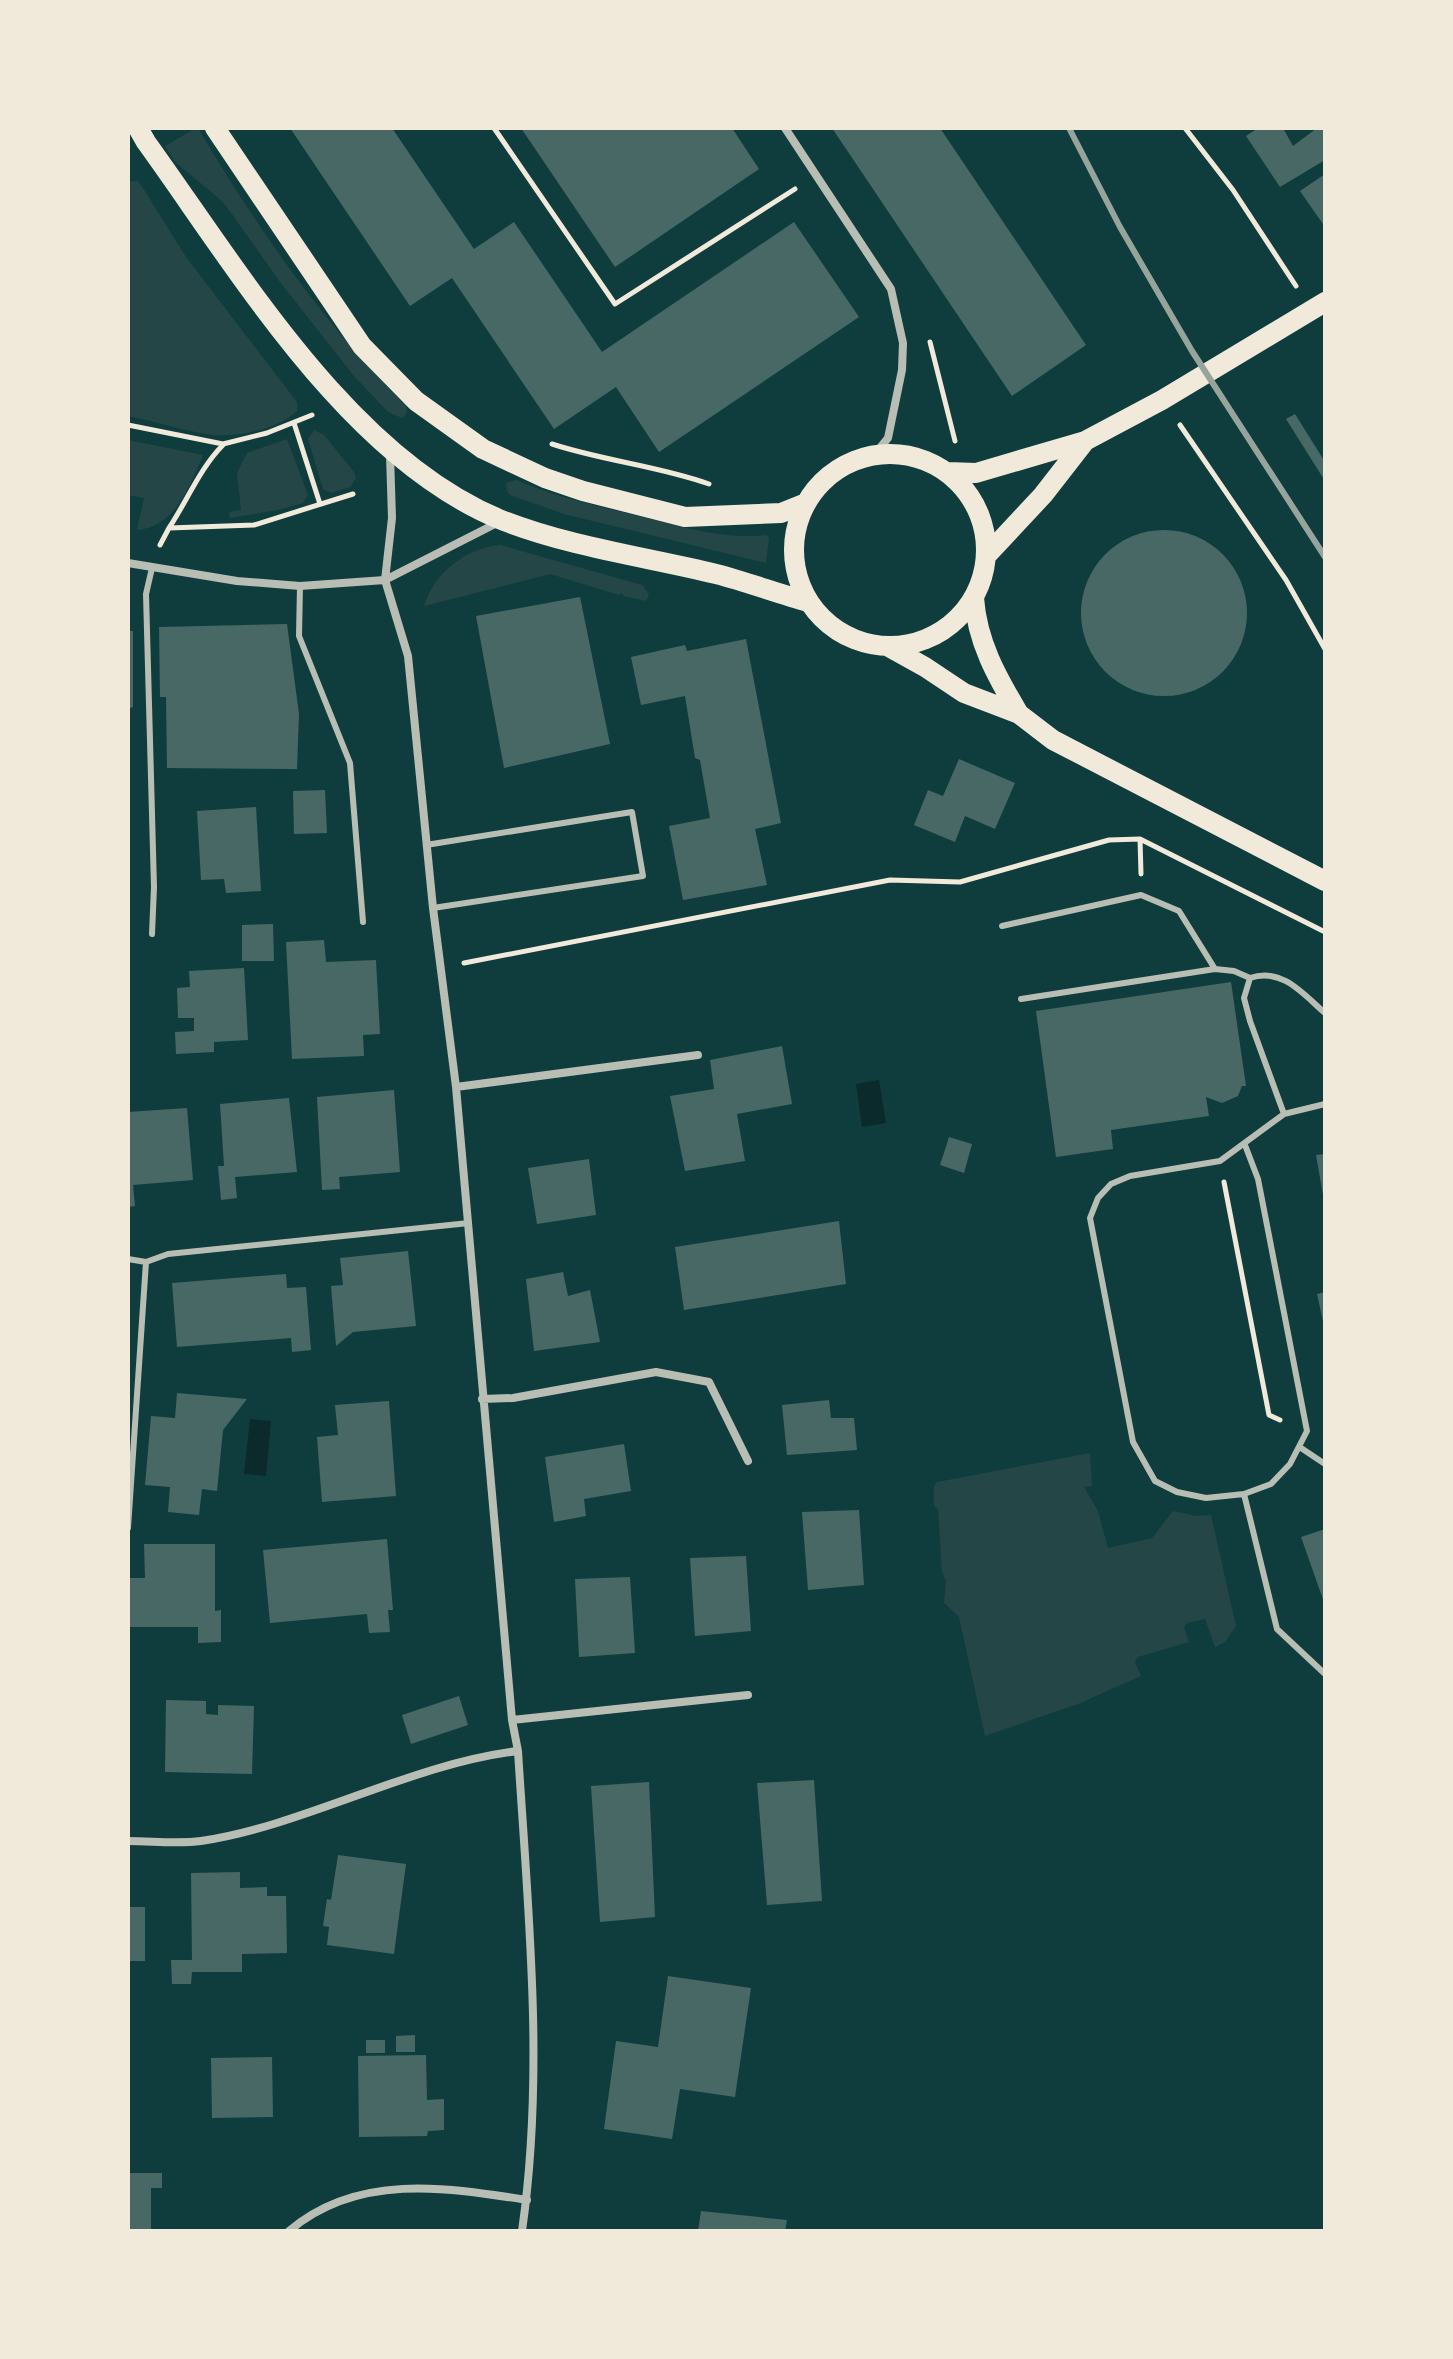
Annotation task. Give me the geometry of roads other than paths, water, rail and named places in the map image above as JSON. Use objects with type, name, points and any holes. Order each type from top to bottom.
[{"type":"main road","points":[[138,128],[243,278],[326,388],[390,448],[448,492],[503,520],[555,537],[721,575],[809,602]]},
{"type":"main road","points":[[215,128],[362,346],[416,401],[483,449],[558,483],[685,517],[781,513],[806,503]]},
{"type":"main road","points":[[1325,302],[1162,400],[1085,441],[976,473],[954,473],[906,454],[875,454],[854,460],[818,485],[806,503],[796,528],[794,553],[798,579],[809,602],[835,630],[852,639],[888,647],[964,693],[1019,714],[1053,740],[1325,881]]},
{"type":"main road","points":[[987,555],[1043,495],[1085,441]]},
{"type":"main road","points":[[888,647],[909,645],[946,629],[974,598],[984,574],[988,541],[971,496],[954,473]]},
{"type":"main road","points":[[974,598],[975,621],[989,664],[1019,714]]},
{"type":"street","points":[[785,128],[891,289],[899,319],[903,357],[898,398],[888,438],[875,454]]},
{"type":"street","points":[[390,448],[392,518],[385,580],[408,656],[439,965],[456,1087],[482,1399],[512,1720],[518,1751],[535,2061],[527,2200],[522,2231]]},
{"type":"street","points":[[128,563],[237,581],[300,586],[385,580],[503,520]]},
{"type":"street","points":[[456,1087],[698,1055]]},
{"type":"street","points":[[482,1399],[513,1398],[656,1372],[709,1382],[748,1461]]},
{"type":"street","points":[[512,1720],[748,1695]]},
{"type":"street","points":[[128,1841],[198,1842],[246,1832],[487,1755],[518,1751]]},
{"type":"street","points":[[289,2231],[335,2201],[380,2190],[460,2190],[527,2200]]},
{"type":"lane","points":[[152,568],[146,594],[154,887],[152,934]]},
{"type":"lane","points":[[300,586],[299,636],[350,763],[363,922]]},
{"type":"lane","points":[[426,845],[632,812],[643,876],[433,908]]},
{"type":"lane","points":[[1002,926],[1141,895],[1179,911],[1215,969]]},
{"type":"lane","points":[[1021,999],[1215,969],[1234,971],[1250,978],[1262,974],[1286,979],[1325,1013]]},
{"type":"lane","points":[[1250,978],[1244,998],[1284,1114]]},
{"type":"lane","points":[[1245,1145],[1258,1179],[1307,1431],[1301,1448],[1271,1484],[1244,1494],[1206,1498],[1177,1492],[1155,1481],[1133,1442],[1090,1218],[1098,1198],[1111,1184],[1130,1176],[1220,1161],[1284,1114],[1325,1104]]},
{"type":"lane","points":[[128,1259],[146,1262],[168,1254],[469,1223]]},
{"type":"lane","points":[[128,1528],[146,1262]]},
{"type":"lane","points":[[1301,1448],[1325,1464]]},
{"type":"lane","points":[[1244,1494],[1277,1629],[1325,1674]]},
{"type":"railway","points":[[1069,128],[1120,227],[1192,351],[1325,557]]}]
